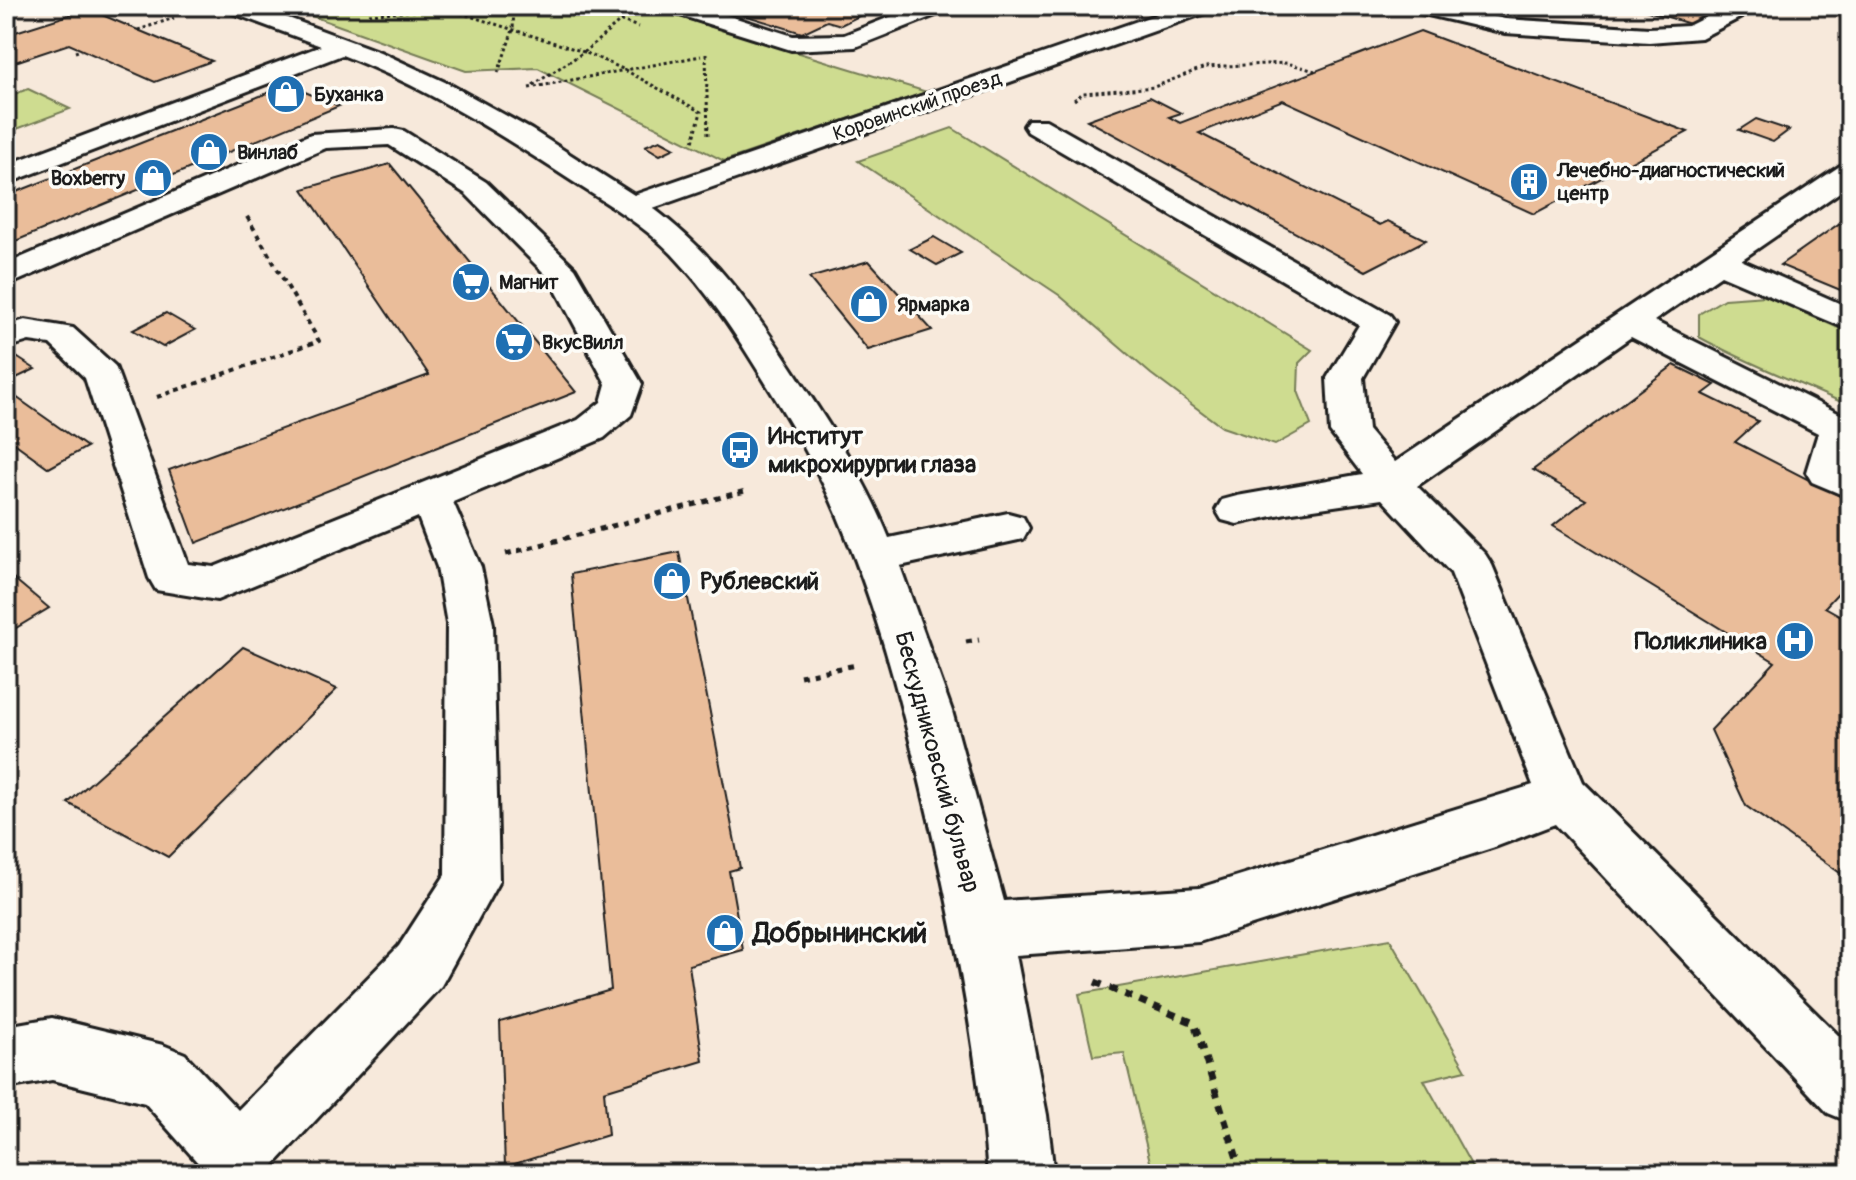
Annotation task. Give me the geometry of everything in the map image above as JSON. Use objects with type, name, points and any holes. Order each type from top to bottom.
[{"type":"street","name":"Бескудниковский бульвар","points":[[235,6],[343,46],[438,88],[479,111],[631,206],[681,245],[737,309],[816,434],[875,556],[928,711],[983,930],[1015,1115],[1021,1174]]},
{"type":"street","points":[[686,10],[791,43],[847,42],[938,6]]},
{"type":"street","name":"Коровинский проезд","points":[[631,206],[1167,11],[1203,6]]},
{"type":"street","points":[[1419,6],[1505,26],[1649,35],[1693,33],[1745,6]]},
{"type":"street","points":[[6,175],[343,46]]},
{"type":"street","points":[[451,121],[479,111]]},
{"type":"street","points":[[1037,126],[1378,322],[1345,378],[1349,432],[1391,484],[1470,565],[1563,797],[1850,1091]]},
{"type":"street","points":[[6,276],[321,140],[413,136],[476,188],[564,275],[624,384],[618,407],[591,429],[217,584],[171,578],[102,374],[61,335],[25,330],[6,338]]},
{"type":"street","points":[[1237,510],[1286,499],[1391,484],[1850,172]]},
{"type":"street","points":[[1718,262],[1850,320]]},
{"type":"street","points":[[1629,322],[1838,428],[1826,472],[1850,484]]},
{"type":"street","points":[[6,1057],[52,1049],[163,1076],[239,1165],[420,966],[472,881],[470,624],[459,567],[430,496]]},
{"type":"street","points":[[875,556],[1008,528]]},
{"type":"street","points":[[983,930],[1199,915],[1495,823],[1563,797]]},
{"type":"path","points":[[438,6],[584,52],[623,69],[701,112],[693,143]]},
{"type":"path","points":[[368,14],[508,6]]},
{"type":"path","points":[[498,73],[513,30],[514,6]]},
{"type":"path","points":[[637,6],[584,52],[529,88],[706,55]]},
{"type":"path","points":[[686,10],[706,55],[708,146]]},
{"type":"path","points":[[138,30],[174,18]]},
{"type":"path","points":[[75,52],[81,50]]},
{"type":"path","points":[[1083,93],[1154,87],[1205,67],[1287,63],[1315,71]]},
{"type":"path","points":[[114,411],[319,341],[244,212]]},
{"type":"path","points":[[459,567],[745,491]]},
{"type":"path","points":[[966,642],[979,640]]},
{"type":"path","points":[[800,676],[856,665]]},
{"type":"path","points":[[1087,979],[1194,1023],[1242,1174]]},
{"type":"green space","points":[[284,6],[644,6],[927,92],[724,161],[538,68],[466,71]]},
{"type":"green space","points":[[28,89],[70,109],[6,133],[6,97]]},
{"type":"green space","points":[[952,128],[1312,350],[1299,363],[1298,391],[1311,425],[1275,445],[1222,427],[1151,374],[1059,295],[858,161]]},
{"type":"green space","points":[[1766,296],[1850,333],[1850,406],[1699,337],[1699,314],[1724,299]]},
{"type":"green space","points":[[1390,939],[1466,1070],[1424,1080],[1475,1172],[1153,1174],[1124,1053],[1093,1056],[1079,994]]},
{"type":"building","points":[[715,6],[879,6],[841,25],[827,21],[802,33]]},
{"type":"building","points":[[1632,6],[1707,6],[1719,10],[1690,24]]},
{"type":"building","points":[[88,9],[212,61],[155,82],[69,44],[6,65],[6,35]]},
{"type":"building","name":"Лечебно-диагностический центр","points":[[1420,31],[1688,132],[1534,214],[1283,100],[1199,133],[1380,225],[1388,221],[1426,240],[1366,271],[1087,120],[1150,97],[1181,113],[1169,117],[1180,123]]},
{"type":"building","points":[[288,85],[339,106],[6,245],[6,196]]},
{"type":"building","points":[[1756,119],[1789,130],[1773,142],[1739,130]]},
{"type":"building","points":[[660,140],[675,148],[660,155],[645,146]]},
{"type":"building","points":[[390,164],[576,392],[196,543],[169,470],[429,375],[303,189]]},
{"type":"building","points":[[1850,216],[1850,294],[1780,265]]},
{"type":"building","points":[[934,237],[961,253],[937,265],[910,249]]},
{"type":"building","name":"Ярмарка","points":[[869,261],[932,330],[868,350],[809,278]]},
{"type":"building","points":[[166,313],[195,330],[163,347],[133,330]]},
{"type":"building","points":[[12,354],[35,369],[6,383],[6,358]]},
{"type":"building","name":"Поликлиника","points":[[1674,365],[1715,385],[1703,394],[1758,421],[1735,442],[1850,501],[1850,580],[1825,607],[1850,621],[1850,880],[1746,806],[1711,730],[1775,662],[1553,526],[1586,500],[1533,470]]},
{"type":"building","points":[[6,390],[87,447],[49,468],[6,437]]},
{"type":"building","points":[[679,552],[740,868],[729,871],[743,950],[689,965],[703,1061],[604,1091],[608,1135],[505,1167],[500,1022],[611,990],[571,574]]},
{"type":"building","points":[[6,572],[49,608],[6,634]]},
{"type":"building","points":[[243,647],[337,689],[168,857],[68,803]]},
{"type":"place","name":"Буханка","points":[[286,94]]},
{"type":"place","name":"Винлаб","points":[[209,152]]},
{"type":"place","name":"Boxberry","points":[[153,178]]},
{"type":"place","name":"Лечебно-диагностический центр","points":[[1529,182]]},
{"type":"place","name":"Магнит","points":[[471,282]]},
{"type":"place","name":"Ярмарка","points":[[869,304]]},
{"type":"place","name":"ВкусВилл","points":[[514,342]]},
{"type":"place","name":"Институт микрохирургии глаза","points":[[740,450]]},
{"type":"place","name":"Рублевский","points":[[672,581]]},
{"type":"place","name":"Поликлиника","points":[[1795,641]]},
{"type":"place","name":"Добрынинский","points":[[725,933]]}]
